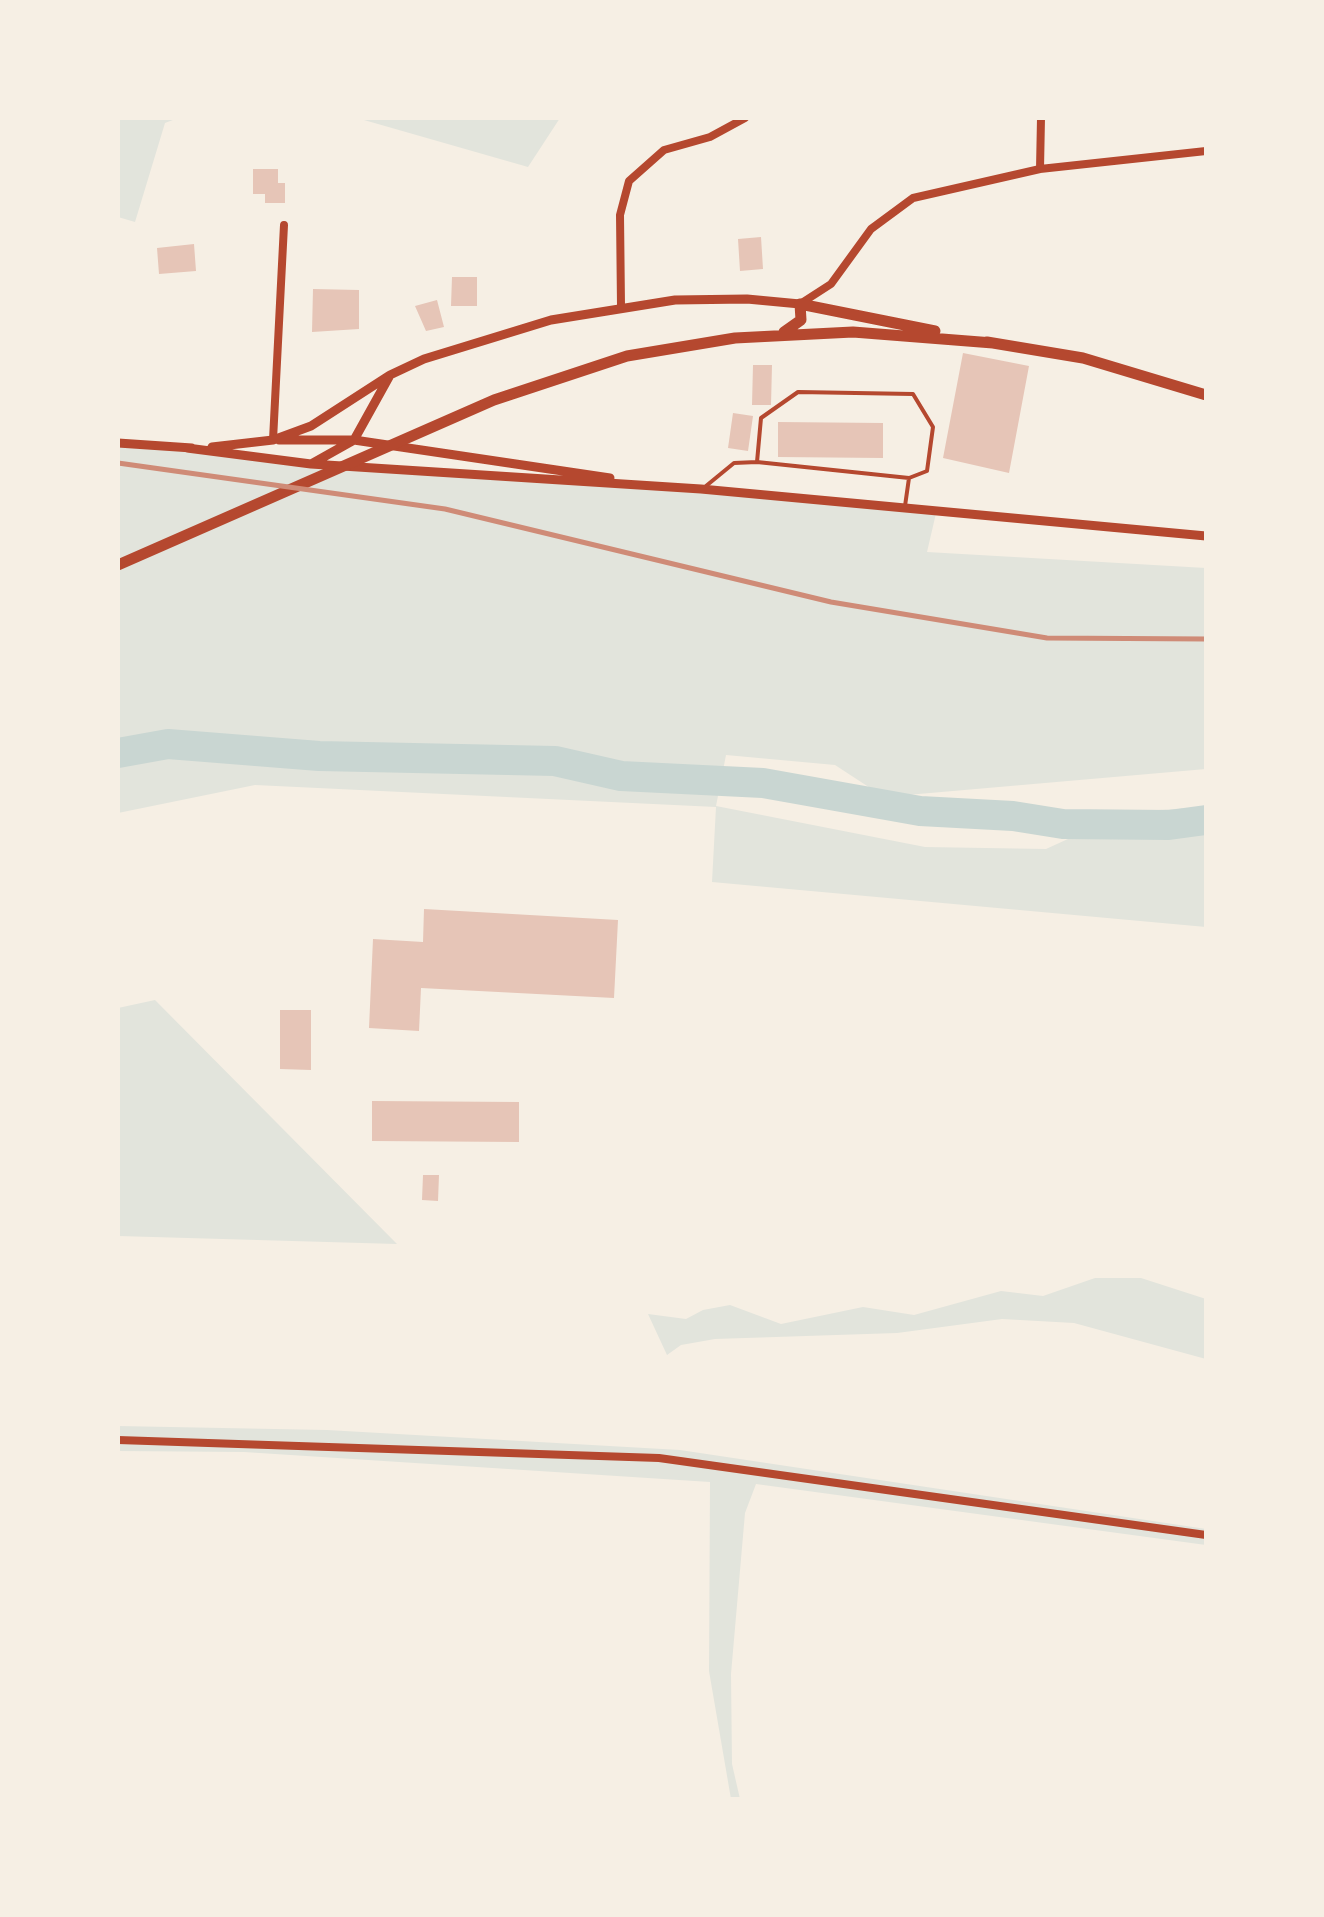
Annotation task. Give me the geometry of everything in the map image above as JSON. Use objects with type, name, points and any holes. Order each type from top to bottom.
[{"type":"main road","points":[[777,335],[801,320],[800,304],[1083,358],[1206,395]]},
{"type":"main road","points":[[118,566],[494,400],[627,356],[777,335],[853,332],[993,343]]},
{"type":"street","points":[[622,306],[620,215],[629,180],[664,150],[710,137],[745,118]]},
{"type":"street","points":[[1040,169],[1041,118]]},
{"type":"street","points":[[273,440],[326,418],[390,375],[500,333],[622,306],[710,299],[800,304],[832,284],[871,229],[913,198],[1040,169],[1206,150]]},
{"type":"street","points":[[273,440],[284,225]]},
{"type":"street","points":[[311,464],[354,440],[390,375]]},
{"type":"street","points":[[187,448],[273,440],[354,440],[668,487]]},
{"type":"street","points":[[118,443],[311,464],[701,489],[1206,536]]},
{"type":"street","points":[[118,1440],[659,1458],[1206,1536]]},
{"type":"lane","points":[[701,489],[734,462],[909,478],[928,471],[932,427],[914,394],[798,392],[761,418],[757,462]]},
{"type":"lane","points":[[905,506],[909,478]]},
{"type":"shaded area","points":[[118,118],[178,118],[165,123],[135,222],[118,217]]},
{"type":"shaded area","points":[[357,118],[560,118],[528,167]]},
{"type":"shaded area","points":[[118,443],[311,464],[937,509],[927,552],[1206,568],[1206,769],[884,797],[835,765],[726,755],[716,806],[925,847],[1046,849],[1127,812],[1206,807],[1206,927],[712,882],[716,807],[255,785],[118,813]]},
{"type":"shaded area","points":[[155,1000],[397,1244],[118,1236],[118,1008]]},
{"type":"shaded area","points":[[1095,1278],[1141,1278],[1206,1299],[1206,1359],[1074,1323],[1002,1319],[897,1333],[715,1339],[681,1345],[667,1355],[648,1314],[686,1319],[703,1310],[730,1305],[781,1324],[863,1307],[914,1315],[1001,1291],[1043,1296]]},
{"type":"shaded area","points":[[118,1426],[327,1430],[680,1450],[1206,1529],[1206,1545],[756,1484],[745,1513],[731,1674],[732,1764],[740,1799],[731,1799],[709,1671],[710,1482],[244,1452],[118,1451]]},
{"type":"building","points":[[253,169],[278,169],[278,183],[285,183],[285,203],[265,203],[265,194],[253,194]]},
{"type":"building","points":[[761,237],[763,269],[740,271],[738,239]]},
{"type":"building","points":[[194,244],[196,271],[159,274],[157,248]]},
{"type":"building","points":[[452,277],[477,277],[477,306],[451,306]]},
{"type":"building","points":[[313,289],[359,290],[359,329],[312,332]]},
{"type":"building","points":[[437,300],[444,327],[426,331],[415,306]]},
{"type":"building","points":[[963,353],[1029,366],[1009,473],[943,458]]},
{"type":"building","points":[[753,365],[772,365],[771,405],[752,405]]},
{"type":"building","points":[[733,413],[753,416],[748,451],[728,448]]},
{"type":"building","points":[[778,422],[883,423],[883,458],[778,457]]},
{"type":"building","points":[[424,909],[618,920],[614,998],[421,988],[419,1031],[369,1028],[373,939],[423,942]]},
{"type":"building","points":[[280,1010],[311,1010],[311,1070],[280,1069]]},
{"type":"building","points":[[372,1101],[519,1102],[519,1142],[372,1141]]},
{"type":"building","points":[[423,1175],[439,1175],[438,1201],[422,1200]]},
{"type":"waterway","points":[[118,753],[168,744],[319,756],[555,761],[621,776],[763,783],[920,811],[1013,816],[1063,824],[1169,825],[1206,820]]},
{"type":"railway","points":[[118,463],[445,509],[831,602],[1047,638],[1206,639]]}]
